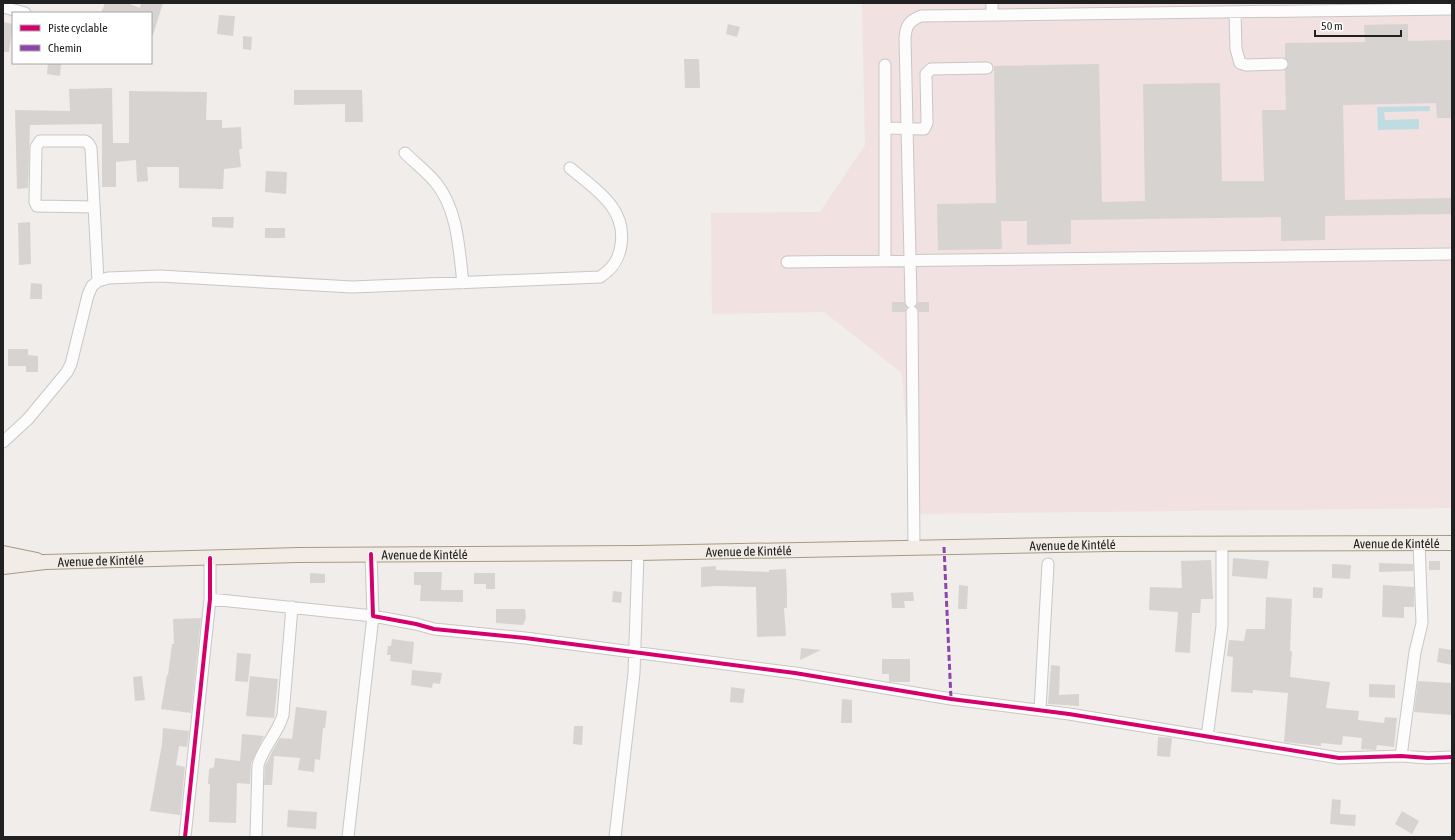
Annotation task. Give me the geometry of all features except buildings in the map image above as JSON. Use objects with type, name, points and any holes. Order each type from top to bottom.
[{"type":"main road","name":"Avenue de Kintélé","points":[[3,567],[46,562],[371,554],[638,553],[1011,545],[1452,543]]},
{"type":"main road","name":"Avenue de Kintélé","points":[[3,553],[46,562]]},
{"type":"street","points":[[992,3],[992,15]]},
{"type":"street","points":[[3,7],[21,12]]},
{"type":"street","points":[[914,548],[912,307],[906,27],[911,20],[921,16],[992,15],[1072,9],[1235,12],[1452,9]]},
{"type":"street","points":[[1235,12],[1236,49],[1240,63],[1246,65],[1282,64]]},
{"type":"street","points":[[884,65],[885,261]]},
{"type":"street","points":[[885,128],[924,129],[927,124],[926,74],[931,69],[987,68]]},
{"type":"street","points":[[94,207],[37,206],[35,202],[36,147],[40,140],[85,141],[90,145],[94,207],[98,281]]},
{"type":"street","points":[[405,153],[436,183],[446,201],[456,232],[463,283]]},
{"type":"street","points":[[3,442],[28,419],[67,372],[71,364],[88,295],[92,286],[98,281],[108,278],[160,276],[352,287],[600,277],[612,269],[620,253],[622,223],[616,211],[606,199],[570,168]]},
{"type":"street","points":[[787,262],[1452,254]]},
{"type":"street","points":[[1401,756],[1414,652],[1422,624],[1419,543]]},
{"type":"street","points":[[1207,737],[1222,626],[1222,544]]},
{"type":"street","points":[[615,837],[635,653],[638,553]]},
{"type":"street","points":[[348,837],[373,616],[371,554]]},
{"type":"street","points":[[185,837],[210,599],[210,558]]},
{"type":"street","points":[[1040,710],[1048,564]]},
{"type":"street","points":[[210,599],[373,616],[434,629],[525,638],[795,673],[951,699],[1040,710],[1339,758],[1401,756],[1428,758],[1452,757]]},
{"type":"street","points":[[256,837],[258,765],[261,756],[280,726],[283,715],[292,607]]},
{"type":"shaded area","points":[[862,3],[1452,3],[1452,508],[913,514],[902,373],[824,312],[712,314],[711,213],[820,212],[865,145]]},
{"type":"water","points":[[1430,106],[1430,111],[1384,112],[1385,120],[1419,119],[1419,129],[1378,130],[1377,107]]},
{"type":"marked path","points":[[944,547],[951,699]]},
{"type":"cycle path","points":[[371,554],[373,616],[434,629],[525,638],[795,673],[951,699],[1069,714],[1339,758],[1401,756],[1428,758],[1452,757]]},
{"type":"cycle path","points":[[185,837],[210,599],[210,558]]}]
